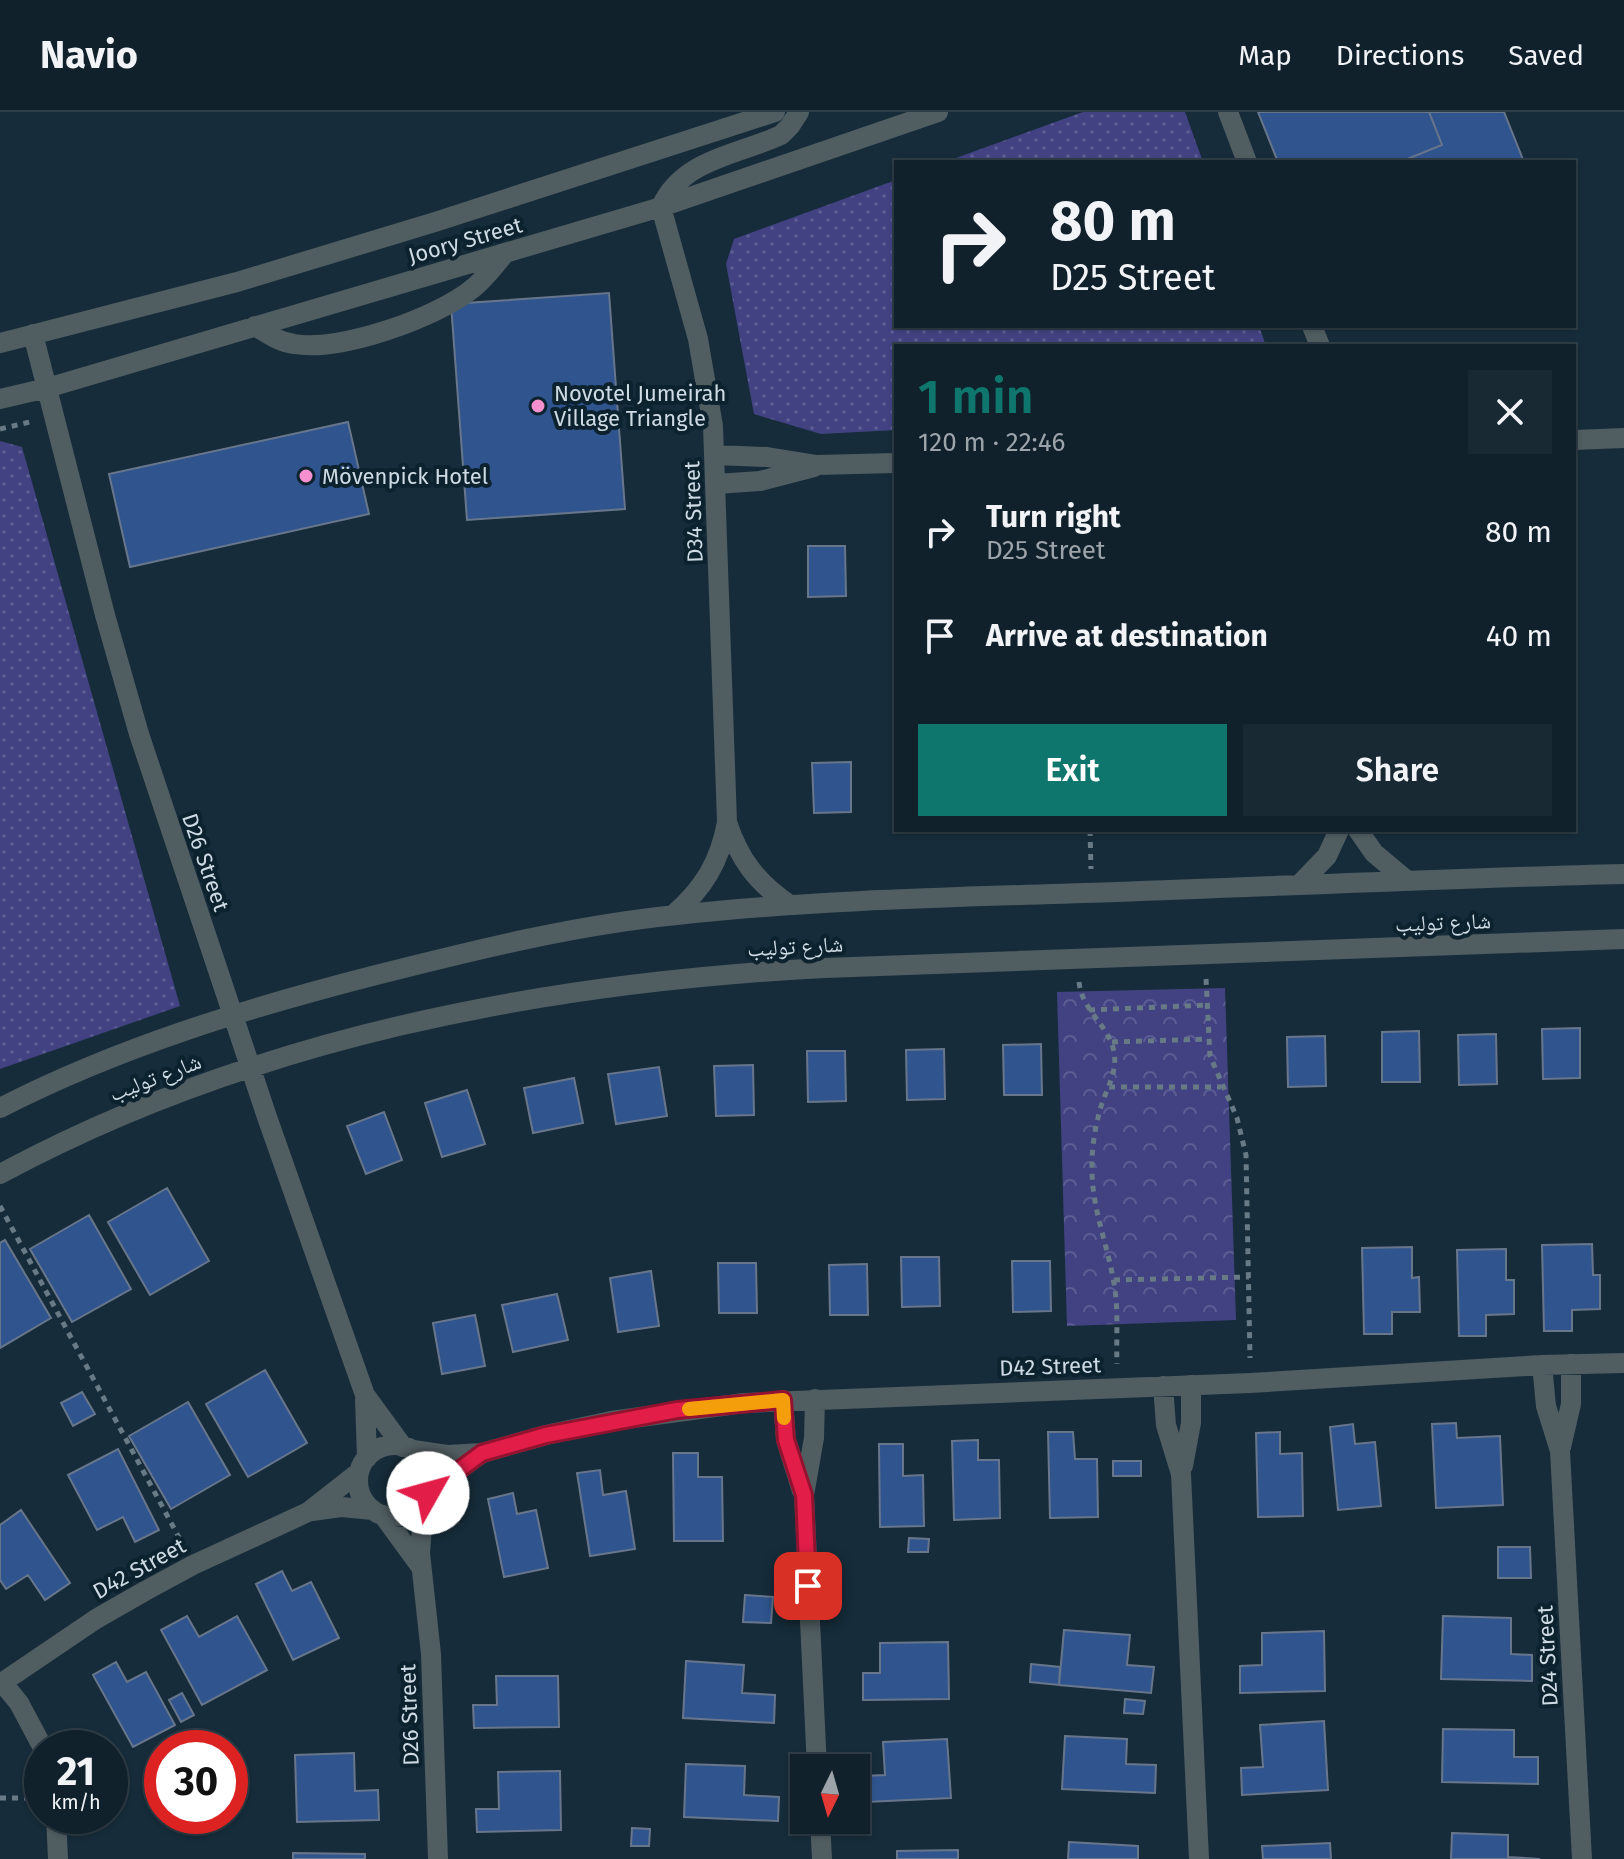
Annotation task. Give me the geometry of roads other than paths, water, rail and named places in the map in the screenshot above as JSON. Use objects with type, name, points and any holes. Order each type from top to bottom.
[{"type":"street","name":"Joory Street","points":[[0,343],[237,282],[435,222],[775,112]]},
{"type":"street","points":[[661,207],[668,192],[688,172],[781,135],[799,112]]},
{"type":"street","name":"Joory Street","points":[[0,399],[47,388],[661,207],[938,112]]},
{"type":"street","points":[[1228,112],[1246,160]]},
{"type":"street","name":"D34 Street","points":[[661,207],[704,368],[715,455],[727,822],[718,858],[710,874],[700,889],[673,915]]},
{"type":"street","points":[[255,326],[278,340],[304,346],[330,344],[376,333],[419,319],[451,304],[476,287],[505,253]]},
{"type":"street","name":"D26 Street","points":[[33,334],[105,615],[176,853],[365,1395],[408,1448]]},
{"type":"street","points":[[1576,440],[1624,438]]},
{"type":"street","points":[[715,455],[767,457],[817,465],[894,463]]},
{"type":"street","points":[[716,484],[760,481],[817,465]]},
{"type":"street","name":"D34 Street","points":[[727,822],[743,862],[756,878],[790,905]]},
{"type":"street","points":[[1299,885],[1327,856],[1338,832]]},
{"type":"street","points":[[1359,832],[1374,853],[1405,879]]},
{"type":"street","name":"شارع توليب","points":[[0,1108],[92,1065],[232,1015],[495,944],[673,915],[790,905],[1405,879],[1624,874]]},
{"type":"street","name":"شارع توليب","points":[[0,1174],[112,1119],[176,1092],[250,1067],[329,1044],[500,1004],[629,983],[759,971],[1624,939]]},
{"type":"street","name":"D42 Street","points":[[408,1448],[447,1455],[482,1453],[611,1421],[783,1400],[1250,1383],[1624,1363]]},
{"type":"street","name":"D24 Street","points":[[1560,1451],[1571,1404],[1571,1364]]},
{"type":"street","name":"D24 Street","points":[[1542,1365],[1546,1406],[1560,1451],[1582,1859]]},
{"type":"street","points":[[1191,1385],[1191,1423],[1181,1474],[1199,1859]]},
{"type":"street","points":[[1163,1386],[1166,1425],[1181,1474]]},
{"type":"street","name":"D26 Street","points":[[363,1465],[365,1395]]},
{"type":"street","points":[[815,1399],[814,1438],[804,1495],[816,1754]]},
{"type":"street","points":[[783,1400],[786,1440],[804,1495]]},
{"type":"street","points":[[378,1512],[406,1515],[426,1497],[428,1469],[408,1448],[395,1445],[380,1448],[363,1465],[359,1489],[367,1505],[378,1512],[423,1571]]},
{"type":"street","name":"D42 Street","points":[[426,1497],[482,1453]]},
{"type":"street","name":"D42 Street","points":[[33,1730],[19,1703],[1,1683],[96,1619],[193,1565],[308,1512],[363,1465]]},
{"type":"street","name":"D26 Street","points":[[426,1497],[420,1535],[431,1654],[438,1859]]},
{"type":"street","name":"D42 Street","points":[[308,1512],[341,1507],[378,1512]]},
{"type":"street","points":[[57,1834],[58,1859]]},
{"type":"street","points":[[821,1834],[822,1859]]},
{"type":"place","name":"Novotel Jumeirah Village Triangle","points":[[538,406]]},
{"type":"place","name":"Mövenpick Hotel","points":[[306,476]]}]
